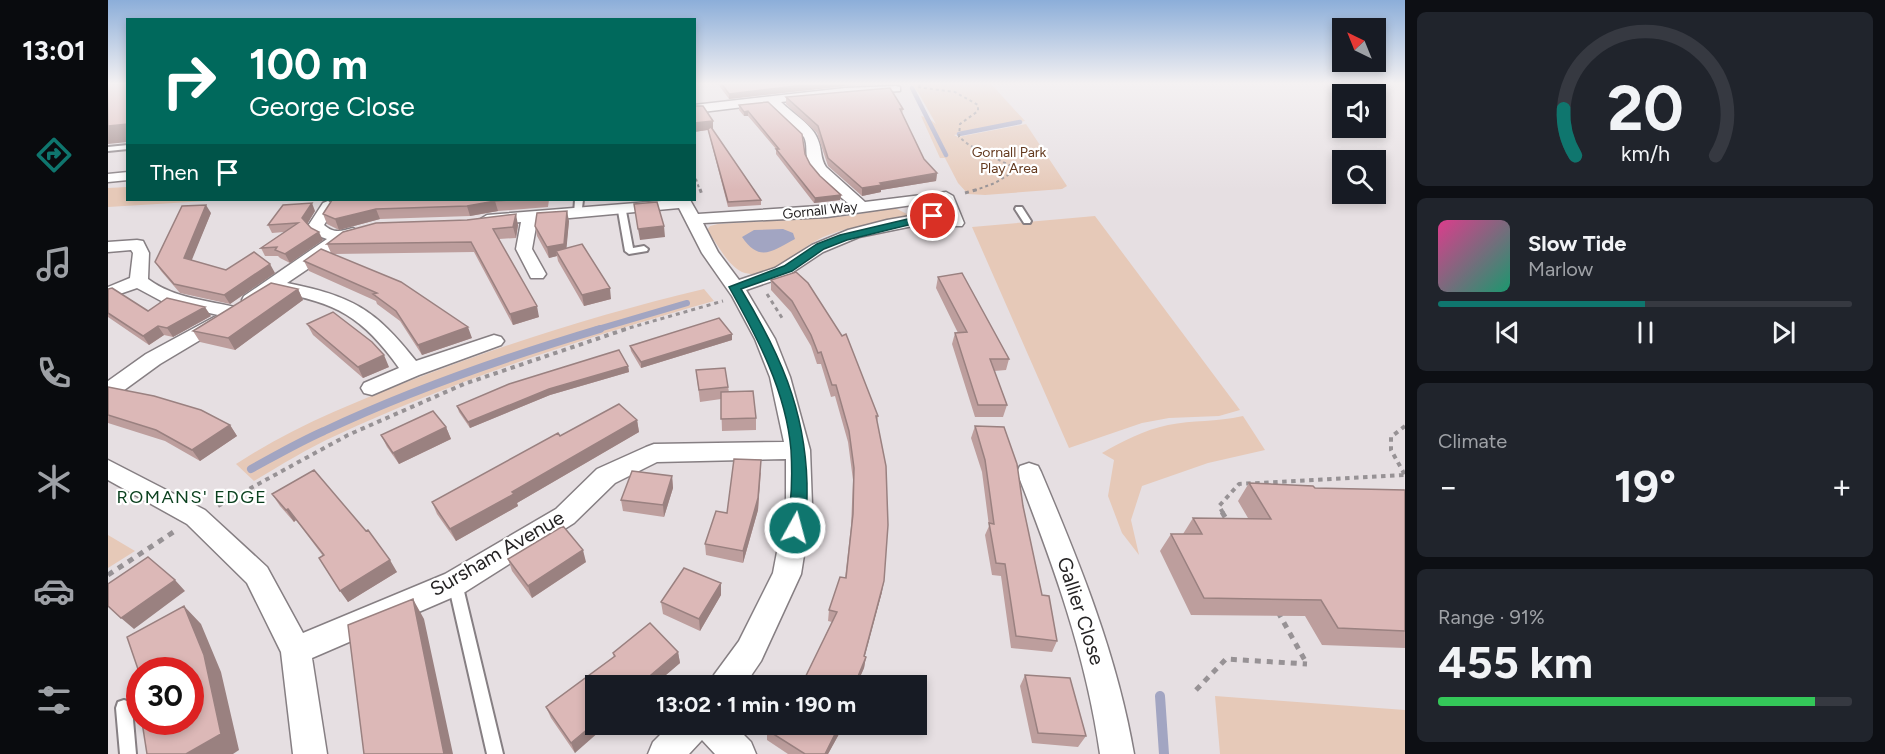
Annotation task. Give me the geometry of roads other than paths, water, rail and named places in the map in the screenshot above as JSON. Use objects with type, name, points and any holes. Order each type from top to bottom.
[{"type":"street","points":[[792,119],[813,142],[810,151],[816,165],[860,206]]},
{"type":"street","points":[[108,178],[126,176]]},
{"type":"street","name":"Gornall Way","points":[[470,223],[579,207],[622,211],[828,212],[946,196],[955,218],[913,219],[820,246],[788,268],[745,288]]},
{"type":"street","points":[[328,206],[316,226],[322,232],[340,238]]},
{"type":"street","points":[[692,210],[710,253],[745,288],[780,377],[798,450],[799,505],[787,574],[750,651],[733,675]]},
{"type":"street","points":[[530,216],[524,249],[537,274]]},
{"type":"street","points":[[108,391],[153,359],[273,286],[340,238],[368,228]]},
{"type":"street","points":[[108,247],[137,245],[141,253],[140,281],[151,291],[169,298],[232,312]]},
{"type":"street","points":[[108,293],[140,281]]},
{"type":"street","points":[[273,286],[303,291],[351,308],[382,331],[412,370]]},
{"type":"street","points":[[372,388],[412,370],[494,341]]},
{"type":"street","name":"Sursham Avenue","points":[[296,650],[455,583],[565,516],[606,476],[654,453],[798,450]]},
{"type":"street","points":[[108,469],[196,518],[257,575],[296,650],[310,754]]},
{"type":"street","name":"Gallier Close","points":[[1029,472],[1065,561],[1100,662],[1117,754]]},
{"type":"street","points":[[665,754],[684,735]]},
{"type":"street","points":[[720,735],[739,754]]},
{"type":"lane","points":[[108,149],[126,147]]},
{"type":"lane","points":[[1019,209],[1027,222]]},
{"type":"lane","points":[[622,211],[629,251],[644,249]]},
{"type":"lane","points":[[455,583],[495,754]]},
{"type":"lane","points":[[124,708],[128,754]]},
{"type":"water","points":[[783,229],[793,233],[795,239],[767,252],[755,250],[742,237],[754,230]]},
{"type":"waterway","points":[[928,119],[946,155]]},
{"type":"waterway","points":[[959,134],[1020,122]]},
{"type":"waterway","points":[[595,330],[687,303]]},
{"type":"waterway","points":[[251,469],[315,435],[391,401],[495,363],[600,329]]},
{"type":"waterway","points":[[1160,696],[1164,754]]},
{"type":"district","name":"ROMANS' EDGE","points":[[192,497]]},
{"type":"park label","name":"Gornall Park Play Area","points":[[1009,160]]}]
